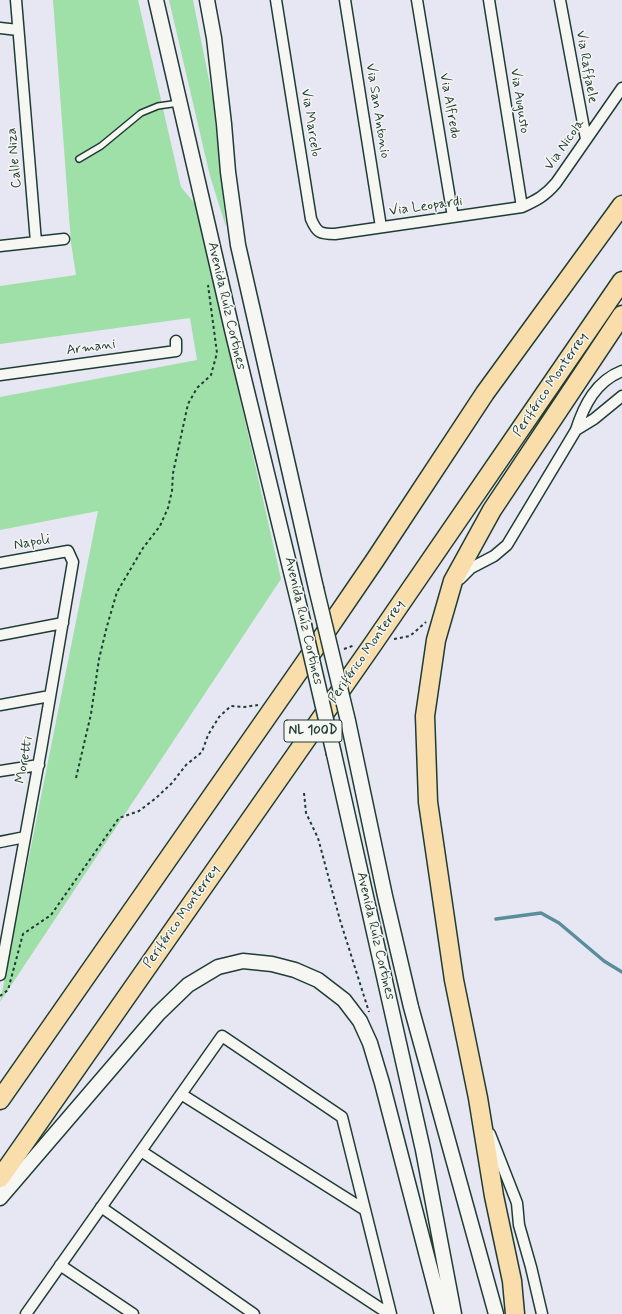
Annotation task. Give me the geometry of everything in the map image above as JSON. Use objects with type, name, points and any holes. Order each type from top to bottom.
[{"type":"highway","name":"NL 100D","points":[[0,1100],[304,664],[485,394],[622,205]]},
{"type":"highway","name":"Periférico Monterrey","points":[[0,1178],[373,644],[622,281]]},
{"type":"highway","points":[[515,1314],[512,1281],[494,1196],[478,1098],[454,980],[428,802],[426,716],[436,640],[453,581],[492,510],[622,315]]},
{"type":"main road","name":"Avenida Ruíz Cortines","points":[[156,0],[233,334],[334,754],[423,1150],[454,1314]]},
{"type":"main road","name":"Avenida Ruíz Cortines","points":[[207,0],[214,38],[228,172],[238,245],[316,588],[348,721],[385,896],[411,1007],[496,1314]]},
{"type":"main road","points":[[0,1198],[158,1014],[188,985],[218,967],[243,961],[280,966],[295,970],[318,980],[344,1000],[360,1021],[370,1043],[395,1131],[442,1314]]},
{"type":"street","name":"Calle Niza","points":[[16,0],[36,242]]},
{"type":"street","name":"Via Marcelo","points":[[276,0],[311,220],[317,231],[322,234],[334,234]]},
{"type":"street","name":"Via San Antonio","points":[[345,0],[381,227]]},
{"type":"street","name":"Via Alfredo","points":[[417,0],[453,217]]},
{"type":"street","name":"Via Augusto","points":[[489,0],[522,207]]},
{"type":"street","name":"Via Raffaele","points":[[560,0],[586,139]]},
{"type":"street","points":[[0,28],[18,30]]},
{"type":"street","name":"Via Nicola","points":[[522,207],[546,194],[556,183],[622,88]]},
{"type":"street","name":"Via Leopardi","points":[[334,234],[522,207]]},
{"type":"street","points":[[0,246],[64,239]]},
{"type":"street","name":"Armani","points":[[0,375],[176,351],[176,341]]},
{"type":"street","points":[[454,980],[427,750],[436,657],[461,577],[471,568],[494,556],[507,545],[576,430],[583,409],[596,389],[620,370]]},
{"type":"street","points":[[576,430],[594,419],[622,396]]},
{"type":"street","name":"Napoli","points":[[0,563],[68,551]]},
{"type":"street","name":"Moretti","points":[[0,975],[39,765],[73,562],[68,551]]},
{"type":"street","points":[[0,635],[63,623]]},
{"type":"street","points":[[0,705],[50,696]]},
{"type":"street","points":[[0,771],[39,765]]},
{"type":"street","points":[[0,842],[25,837]]},
{"type":"street","points":[[26,1314],[222,1036],[342,1117],[390,1314]]},
{"type":"street","points":[[181,1094],[365,1210]]},
{"type":"street","points":[[478,1098],[516,1203],[518,1225],[531,1267],[542,1314]]},
{"type":"street","points":[[141,1151],[390,1314]]},
{"type":"street","points":[[101,1207],[254,1314]]},
{"type":"street","points":[[60,1265],[133,1314]]},
{"type":"lane","points":[[79,159],[101,146],[141,113],[158,106],[180,103]]},
{"type":"path","points":[[76,778],[91,714],[99,659],[117,592],[143,548],[160,526],[168,508],[188,404],[197,388],[211,375],[217,353],[207,280]]},
{"type":"path","points":[[339,651],[360,645]]},
{"type":"path","points":[[0,996],[8,990],[23,934],[51,915],[118,818],[139,811],[172,783],[186,765],[202,752],[208,735],[219,717],[231,706],[244,707],[260,704]]},
{"type":"path","points":[[304,793],[306,813],[318,838],[340,920],[365,996],[370,1019]]},
{"type":"green space","points":[[53,0],[138,0],[181,187],[196,205],[281,579],[0,1002],[98,511],[0,530],[0,397],[197,360],[190,318],[0,344],[0,286],[76,275],[71,243]]},
{"type":"green space","points":[[169,0],[193,0],[213,100],[226,227],[210,176]]},
{"type":"waterway","points":[[496,919],[541,913],[559,923],[604,961],[622,972]]}]
